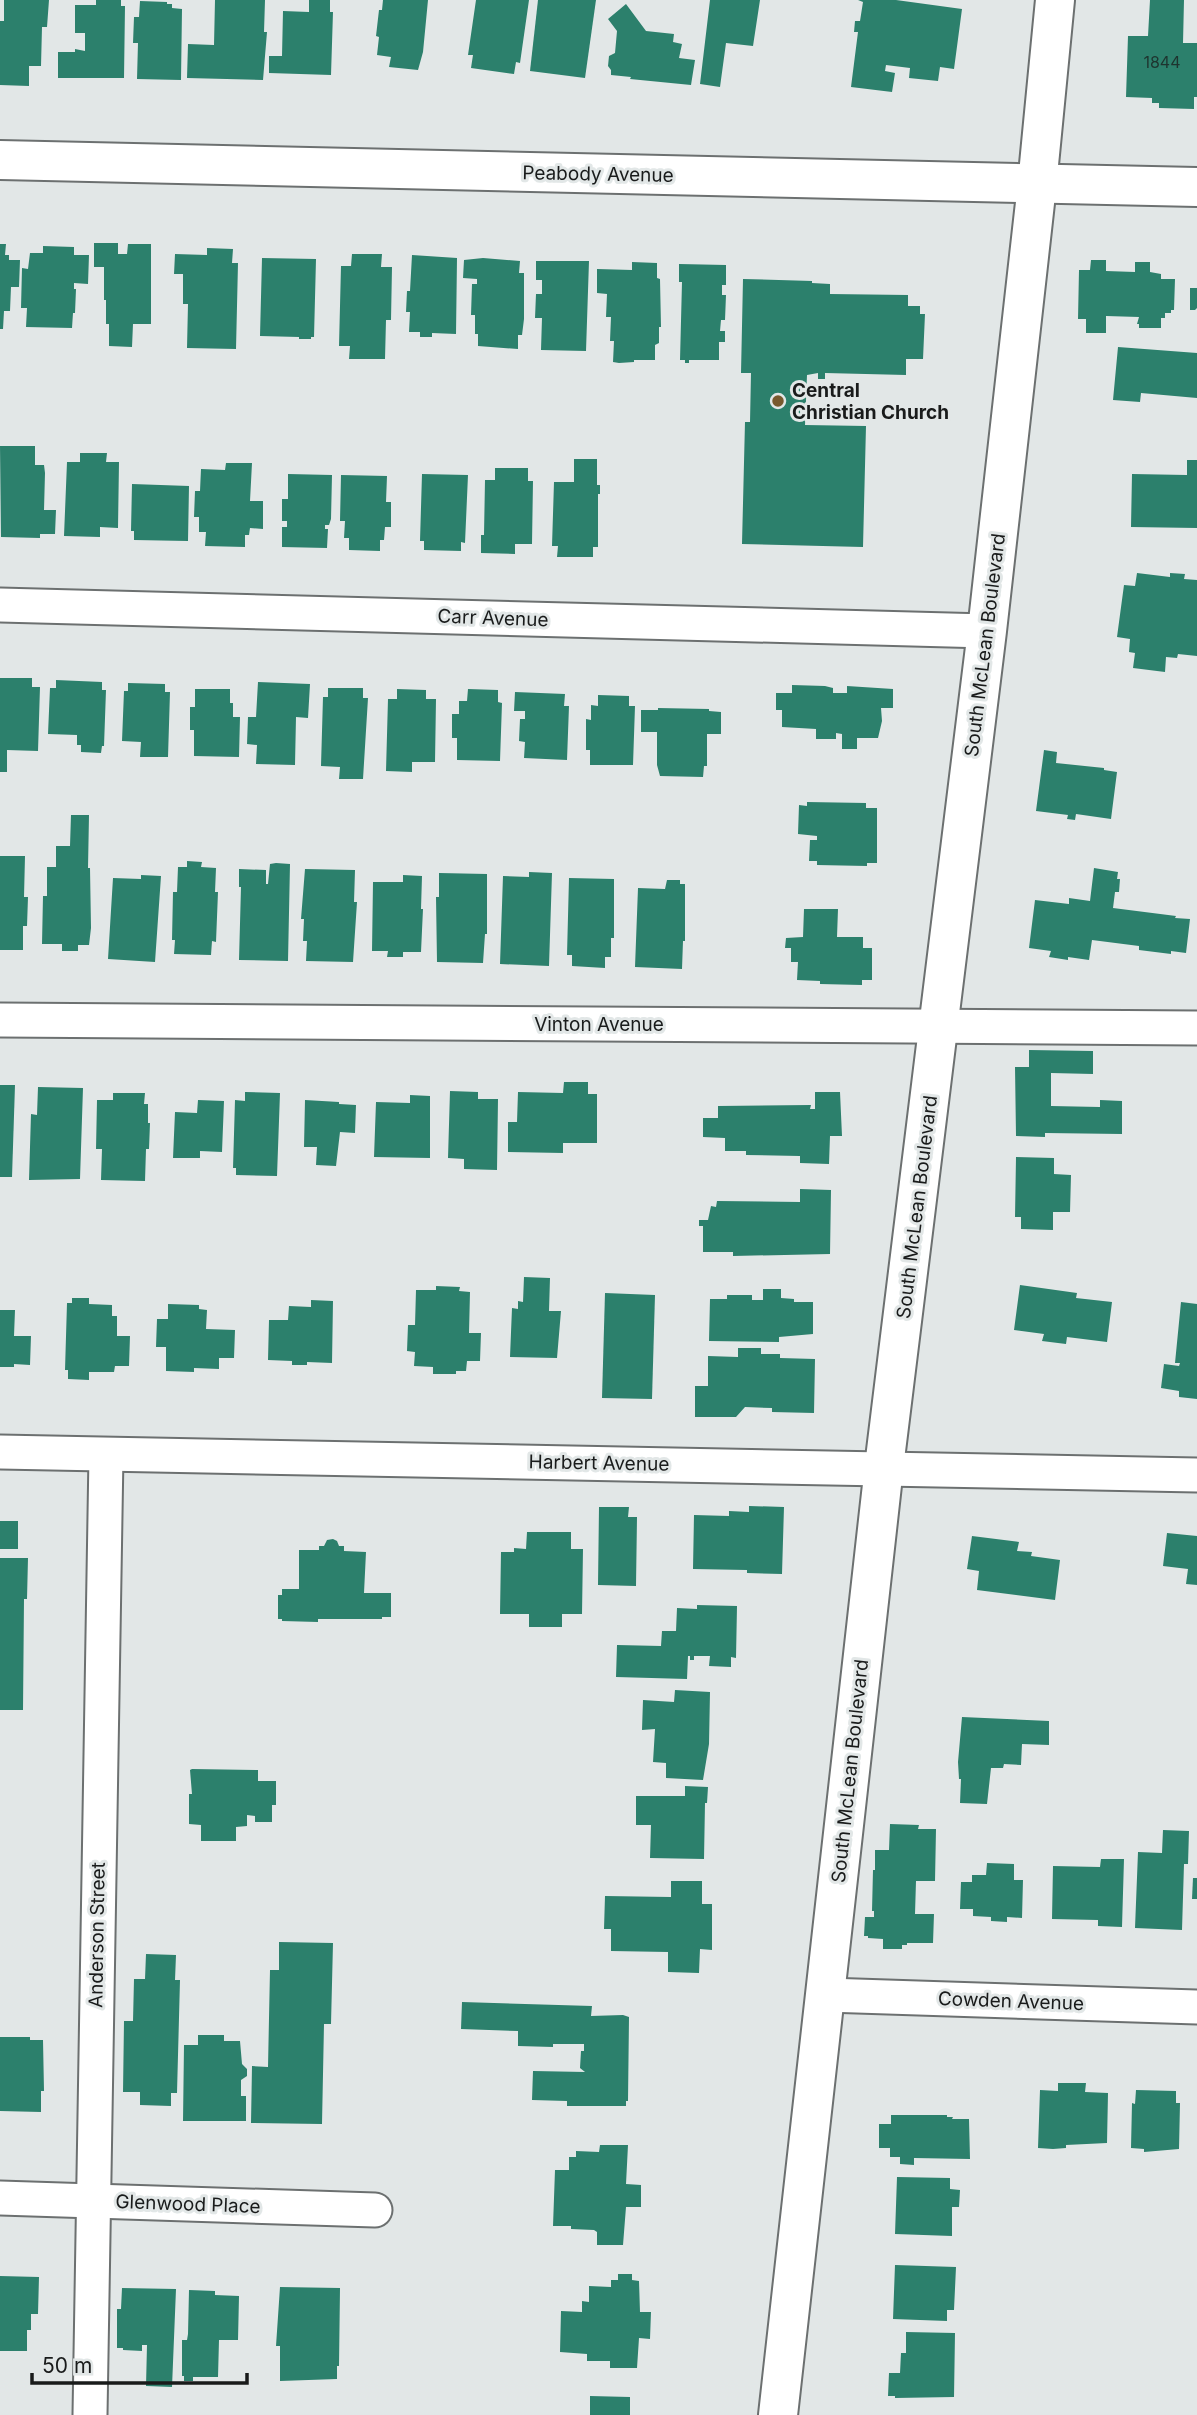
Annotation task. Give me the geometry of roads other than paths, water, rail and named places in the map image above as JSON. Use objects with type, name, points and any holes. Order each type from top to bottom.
[{"type":"main road","name":"South McLean Boulevard","points":[[778,2415],[884,1467],[987,631],[1055,0]]},
{"type":"main road","name":"Peabody Avenue","points":[[0,160],[1197,187]]},
{"type":"street","name":"Carr Avenue","points":[[0,605],[987,631]]},
{"type":"street","name":"Vinton Avenue","points":[[0,1020],[1197,1028]]},
{"type":"street","name":"Harbert Avenue","points":[[0,1452],[1197,1475]]},
{"type":"street","name":"Anderson Street","points":[[90,2415],[106,1455]]},
{"type":"street","name":"Cowden Avenue","points":[[825,1995],[1197,2007]]},
{"type":"street","name":"Glenwood Place","points":[[0,2198],[375,2210]]},
{"type":"place","name":"Central Christian Church","points":[[778,401]]}]
